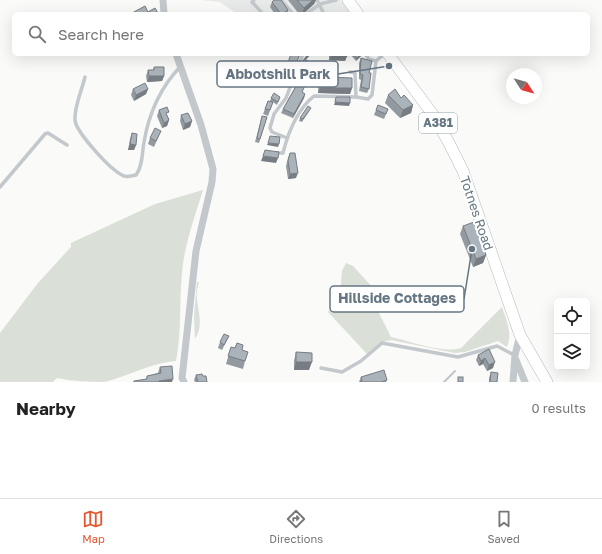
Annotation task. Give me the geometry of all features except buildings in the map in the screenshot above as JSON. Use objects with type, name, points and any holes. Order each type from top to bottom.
[{"type":"main road","points":[[348,0],[357,12]]},
{"type":"main road","name":"Totnes Road","points":[[389,56],[434,116],[459,164],[520,335],[547,382]]},
{"type":"street","points":[[163,0],[164,12]]},
{"type":"street","points":[[177,56],[201,125],[213,169],[212,182],[196,251],[183,380]]},
{"type":"street","points":[[513,382],[515,357],[520,335]]},
{"type":"street","points":[[515,357],[525,382]]},
{"type":"lane","points":[[254,0],[252,2],[261,12]]},
{"type":"lane","points":[[281,0],[290,12]]},
{"type":"lane","points":[[317,0],[323,12]]},
{"type":"lane","points":[[309,12],[320,4],[336,0]]},
{"type":"lane","points":[[286,138],[272,132],[270,128],[274,114],[286,98],[302,56]]},
{"type":"lane","points":[[367,56],[369,59],[376,61]]},
{"type":"lane","points":[[271,152],[283,153],[286,138],[309,101],[314,96],[356,97],[368,99],[372,95],[376,61],[382,56]]},
{"type":"lane","points":[[85,77],[76,112],[76,125],[92,146],[112,167],[124,176],[131,176],[136,175],[140,167],[144,141],[156,100],[167,80],[180,67]]},
{"type":"lane","points":[[350,72],[355,73],[356,97]]},
{"type":"lane","points":[[0,187],[45,134],[48,133],[67,145]]},
{"type":"lane","points":[[321,368],[342,372],[361,361],[382,343],[458,357],[497,346],[515,357]]},
{"type":"shaded area","points":[[200,0],[341,0],[350,12],[234,12],[220,2]]},
{"type":"shaded area","points":[[203,190],[190,231],[183,263],[179,339],[176,361],[157,364],[104,382],[57,378],[53,382],[0,382],[0,333],[38,283],[71,247],[71,243],[155,204]]},
{"type":"shaded area","points":[[346,263],[353,266],[387,303],[380,309],[379,313],[391,337],[436,348],[461,348],[502,307],[509,332],[509,342],[507,347],[498,341],[465,352],[455,353],[391,340],[383,342],[367,354],[328,312],[340,297],[342,271]]},
{"type":"shaded area","points":[[197,282],[199,282],[197,296],[200,324],[198,334],[195,339],[194,316]]},
{"type":"waterway","points":[[444,382],[455,371]]},
{"type":"place","name":"Abbotshill Park","points":[[389,66]]},
{"type":"place","name":"Hillside Cottages","points":[[472,249]]}]
